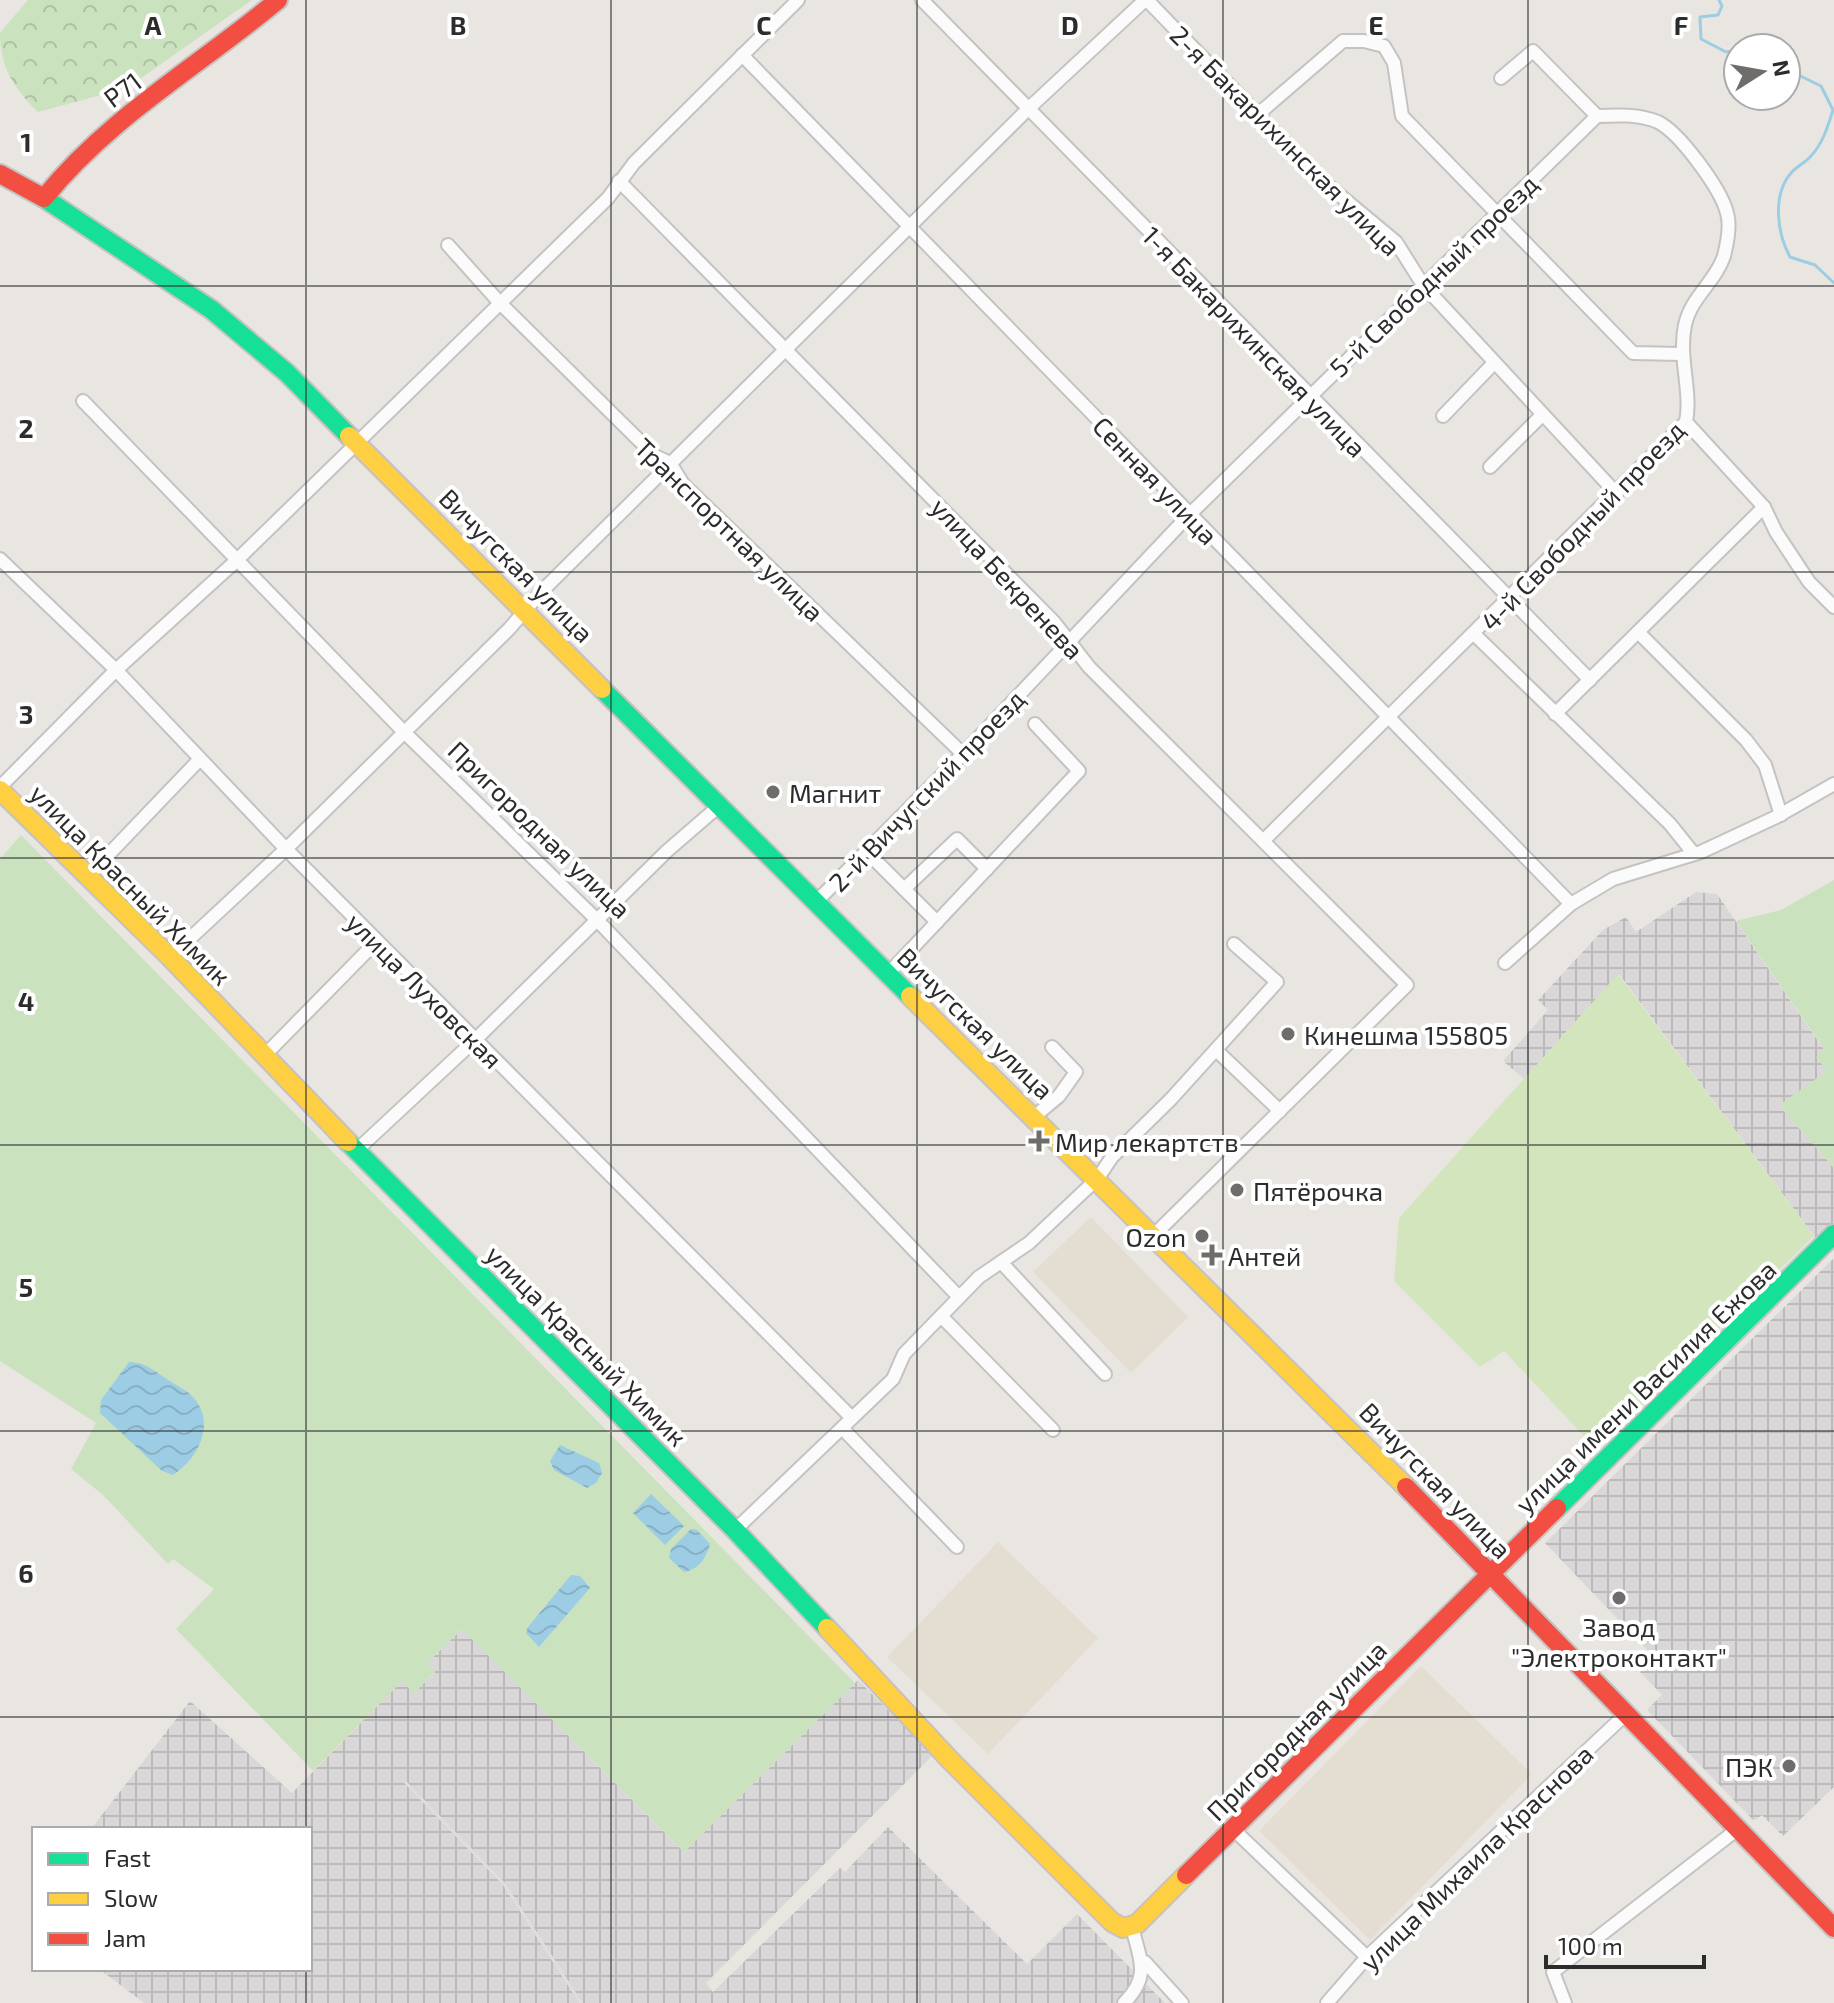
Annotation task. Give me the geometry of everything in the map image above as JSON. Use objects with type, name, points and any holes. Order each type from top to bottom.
[{"type":"main road","name":"Р71","points":[[44,198],[69,166],[102,137],[278,0]]},
{"type":"main road","name":"Вичугская улица","points":[[0,174],[44,198],[222,318],[287,373],[815,903],[1155,1234],[1491,1573],[1834,1928]]},
{"type":"main road","name":"улица Красный Химик","points":[[0,789],[735,1530],[951,1761],[1101,1912],[1123,1928],[1134,1926]]},
{"type":"main road","name":"улица имени Василия Ежова","points":[[1491,1573],[1834,1234]]},
{"type":"main road","name":"Пригородная улица","points":[[1134,1926],[1491,1573]]},
{"type":"street","points":[[0,789],[116,670],[236,561],[355,440],[608,198],[619,181],[798,0]]},
{"type":"street","name":"1-я Бакарихинская улица","points":[[922,0],[1590,680]]},
{"type":"street","points":[[170,957],[286,849],[1028,109],[1146,0]]},
{"type":"street","name":"2-я Бакарихинская улица","points":[[1146,0],[1319,178],[1396,242],[1423,285],[1493,364],[1617,494]]},
{"type":"street","points":[[1256,116],[1343,41],[1375,43],[1390,54],[1402,116],[1633,353],[1682,354]]},
{"type":"street","points":[[1501,78],[1533,51],[1597,116]]},
{"type":"street","name":"Сенная улица","points":[[742,55],[1188,516],[1391,717],[1571,904]]},
{"type":"street","name":"4-й Свободный проезд","points":[[1263,841],[1475,635],[1686,422],[1687,394],[1682,354],[1693,302],[1723,258],[1729,224],[1727,212],[1715,187],[1670,129],[1655,121],[1621,114],[1597,116]]},
{"type":"street","name":"5-й Свободный проезд","points":[[1070,641],[1188,516],[1308,396],[1597,116]]},
{"type":"street","name":"улица Бекренева","points":[[619,181],[1035,601],[1089,667],[1407,985],[1280,1111]]},
{"type":"street","name":"Транспортная улица","points":[[448,245],[499,302],[655,456],[670,463],[683,484],[963,754]]},
{"type":"street","points":[[1443,416],[1493,364]]},
{"type":"street","name":"Пригородная улица","points":[[83,401],[403,731],[597,920],[959,1297]]},
{"type":"street","points":[[1490,467],[1542,415]]},
{"type":"street","points":[[1686,422],[1764,507],[1776,532],[1809,582],[1834,607]]},
{"type":"street","points":[[1555,714],[1764,507]]},
{"type":"street","name":"улица Луховская","points":[[0,559],[116,670],[199,760],[847,1423],[957,1547]]},
{"type":"street","points":[[1638,632],[1746,740],[1765,765],[1781,815]]},
{"type":"street","points":[[1475,635],[1670,824],[1694,854]]},
{"type":"street","name":"2-й Вичугский проезд","points":[[815,903],[1070,641]]},
{"type":"street","points":[[888,974],[1079,771],[1035,724]]},
{"type":"street","points":[[88,876],[199,760]]},
{"type":"street","points":[[1505,963],[1571,904],[1623,874],[1694,854],[1781,815],[1834,784]]},
{"type":"street","points":[[357,1150],[475,1040],[667,851],[719,806]]},
{"type":"street","points":[[904,889],[957,839],[987,869]]},
{"type":"street","points":[[866,851],[937,922]]},
{"type":"street","points":[[263,1057],[377,941]]},
{"type":"street","points":[[735,1530],[893,1379],[904,1354],[979,1277],[1029,1243],[1098,1178],[1112,1157],[1277,982],[1234,944]]},
{"type":"street","points":[[1035,1116],[1059,1096],[1076,1072],[1052,1047]]},
{"type":"street","points":[[1155,1234],[1280,1111],[1216,1050]]},
{"type":"street","points":[[1001,1262],[1105,1374]]},
{"type":"street","points":[[941,1316],[1053,1430]]},
{"type":"street","name":"улица Михаила Краснова","points":[[1327,2003],[1367,1957],[1627,1713]]},
{"type":"street","points":[[1565,2003],[1553,1972],[1739,1828]]},
{"type":"street","points":[[1233,1829],[1367,1957]]},
{"type":"street","points":[[1124,2003],[1140,1987],[1142,1971],[1134,1926]]},
{"type":"street","points":[[1145,1962],[1182,2003]]},
{"type":"shaded area","points":[[1696,892],[1717,894],[1825,1051],[1827,1071],[1782,1104],[1783,1110],[1834,1168],[1834,1223],[1817,1240],[1619,974],[1524,1079],[1503,1061],[1548,1010],[1538,1000],[1603,930],[1626,917],[1636,932]]},
{"type":"shaded area","points":[[1091,1217],[1188,1317],[1131,1373],[1033,1272]]},
{"type":"shaded area","name":"Завод \"Электроконтакт\"","points":[[1834,1258],[1834,1787],[1783,1836],[1762,1815],[1754,1821],[1647,1710],[1662,1695],[1640,1672],[1654,1657],[1545,1543]]},
{"type":"shaded area","points":[[998,1542],[1098,1638],[988,1754],[887,1657]]},
{"type":"shaded area","points":[[462,1629],[684,1852],[858,1680],[933,1755],[706,1983],[713,1992],[840,1868],[845,1872],[888,1827],[1027,1964],[1077,1914],[1165,2003],[144,2003],[102,1971],[312,1971],[312,1827],[93,1827],[190,1701],[292,1793],[402,1681],[414,1693],[435,1672],[427,1663]]},
{"type":"shaded area","points":[[1421,1666],[1532,1774],[1370,1940],[1259,1831]]},
{"type":"green space","points":[[28,0],[252,0],[127,88],[38,112],[10,77],[1,45],[0,33]]},
{"type":"green space","points":[[21,835],[855,1683],[684,1852],[462,1629],[427,1663],[435,1671],[414,1694],[402,1681],[313,1771],[176,1629],[214,1589],[173,1559],[168,1564],[103,1495],[71,1469],[96,1423],[0,1361],[0,859]]},
{"type":"green space","points":[[1834,880],[1834,1168],[1783,1110],[1782,1103],[1827,1071],[1816,1057],[1825,1050],[1736,921],[1781,910]]},
{"type":"green space","points":[[1618,974],[1814,1236],[1596,1449],[1504,1351],[1480,1367],[1394,1281],[1399,1218]]},
{"type":"water","points":[[129,1362],[153,1370],[188,1392],[200,1407],[204,1418],[201,1440],[190,1460],[173,1475],[162,1471],[100,1413],[101,1400]]},
{"type":"water","points":[[560,1445],[599,1463],[602,1473],[596,1483],[587,1488],[554,1470],[550,1461]]},
{"type":"water","points":[[651,1494],[684,1526],[665,1545],[633,1513]]},
{"type":"water","points":[[691,1529],[697,1530],[710,1544],[701,1562],[694,1569],[684,1572],[669,1558],[671,1549]]},
{"type":"water","points":[[571,1575],[580,1576],[590,1588],[539,1647],[526,1633],[528,1627]]},
{"type":"waterway","points":[[1719,0],[1722,6],[1718,15],[1700,17],[1701,39],[1722,50]]},
{"type":"waterway","points":[[1802,77],[1821,86],[1833,110],[1819,146],[1785,182],[1778,214],[1790,257],[1815,265],[1834,283]]},
{"type":"railway","points":[[406,1783],[504,1884],[581,2003]]},
{"type":"traffic: fast","points":[[44,198],[212,310],[287,373],[349,436]]},
{"type":"traffic: fast","points":[[602,689],[910,996]]},
{"type":"traffic: fast","points":[[348,1142],[735,1530],[827,1628]]},
{"type":"traffic: fast","points":[[1557,1508],[1834,1234]]},
{"type":"traffic: slow","points":[[349,436],[602,689]]},
{"type":"traffic: slow","points":[[0,790],[170,957],[348,1142]]},
{"type":"traffic: slow","points":[[910,996],[1406,1487]]},
{"type":"traffic: slow","points":[[827,1628],[951,1761],[1112,1922],[1123,1928],[1137,1924],[1186,1875]]},
{"type":"traffic: jam","points":[[0,174],[44,198],[69,169],[126,117],[278,0]]},
{"type":"traffic: jam","points":[[1406,1487],[1834,1928]]},
{"type":"traffic: jam","points":[[1186,1875],[1557,1508]]},
{"type":"place","name":"Магнит","points":[[773,792]]},
{"type":"place","name":"Кинешма 155805","points":[[1288,1034]]},
{"type":"place","name":"Мир лекартств","points":[[1039,1141]]},
{"type":"place","name":"Пятёрочка","points":[[1237,1190]]},
{"type":"place","name":"Ozon","points":[[1202,1236]]},
{"type":"place","name":"Антей","points":[[1212,1255]]},
{"type":"place","name":"Завод \"Электроконтакт\"","points":[[1619,1598]]},
{"type":"place","name":"ПЭК","points":[[1789,1766]]}]
